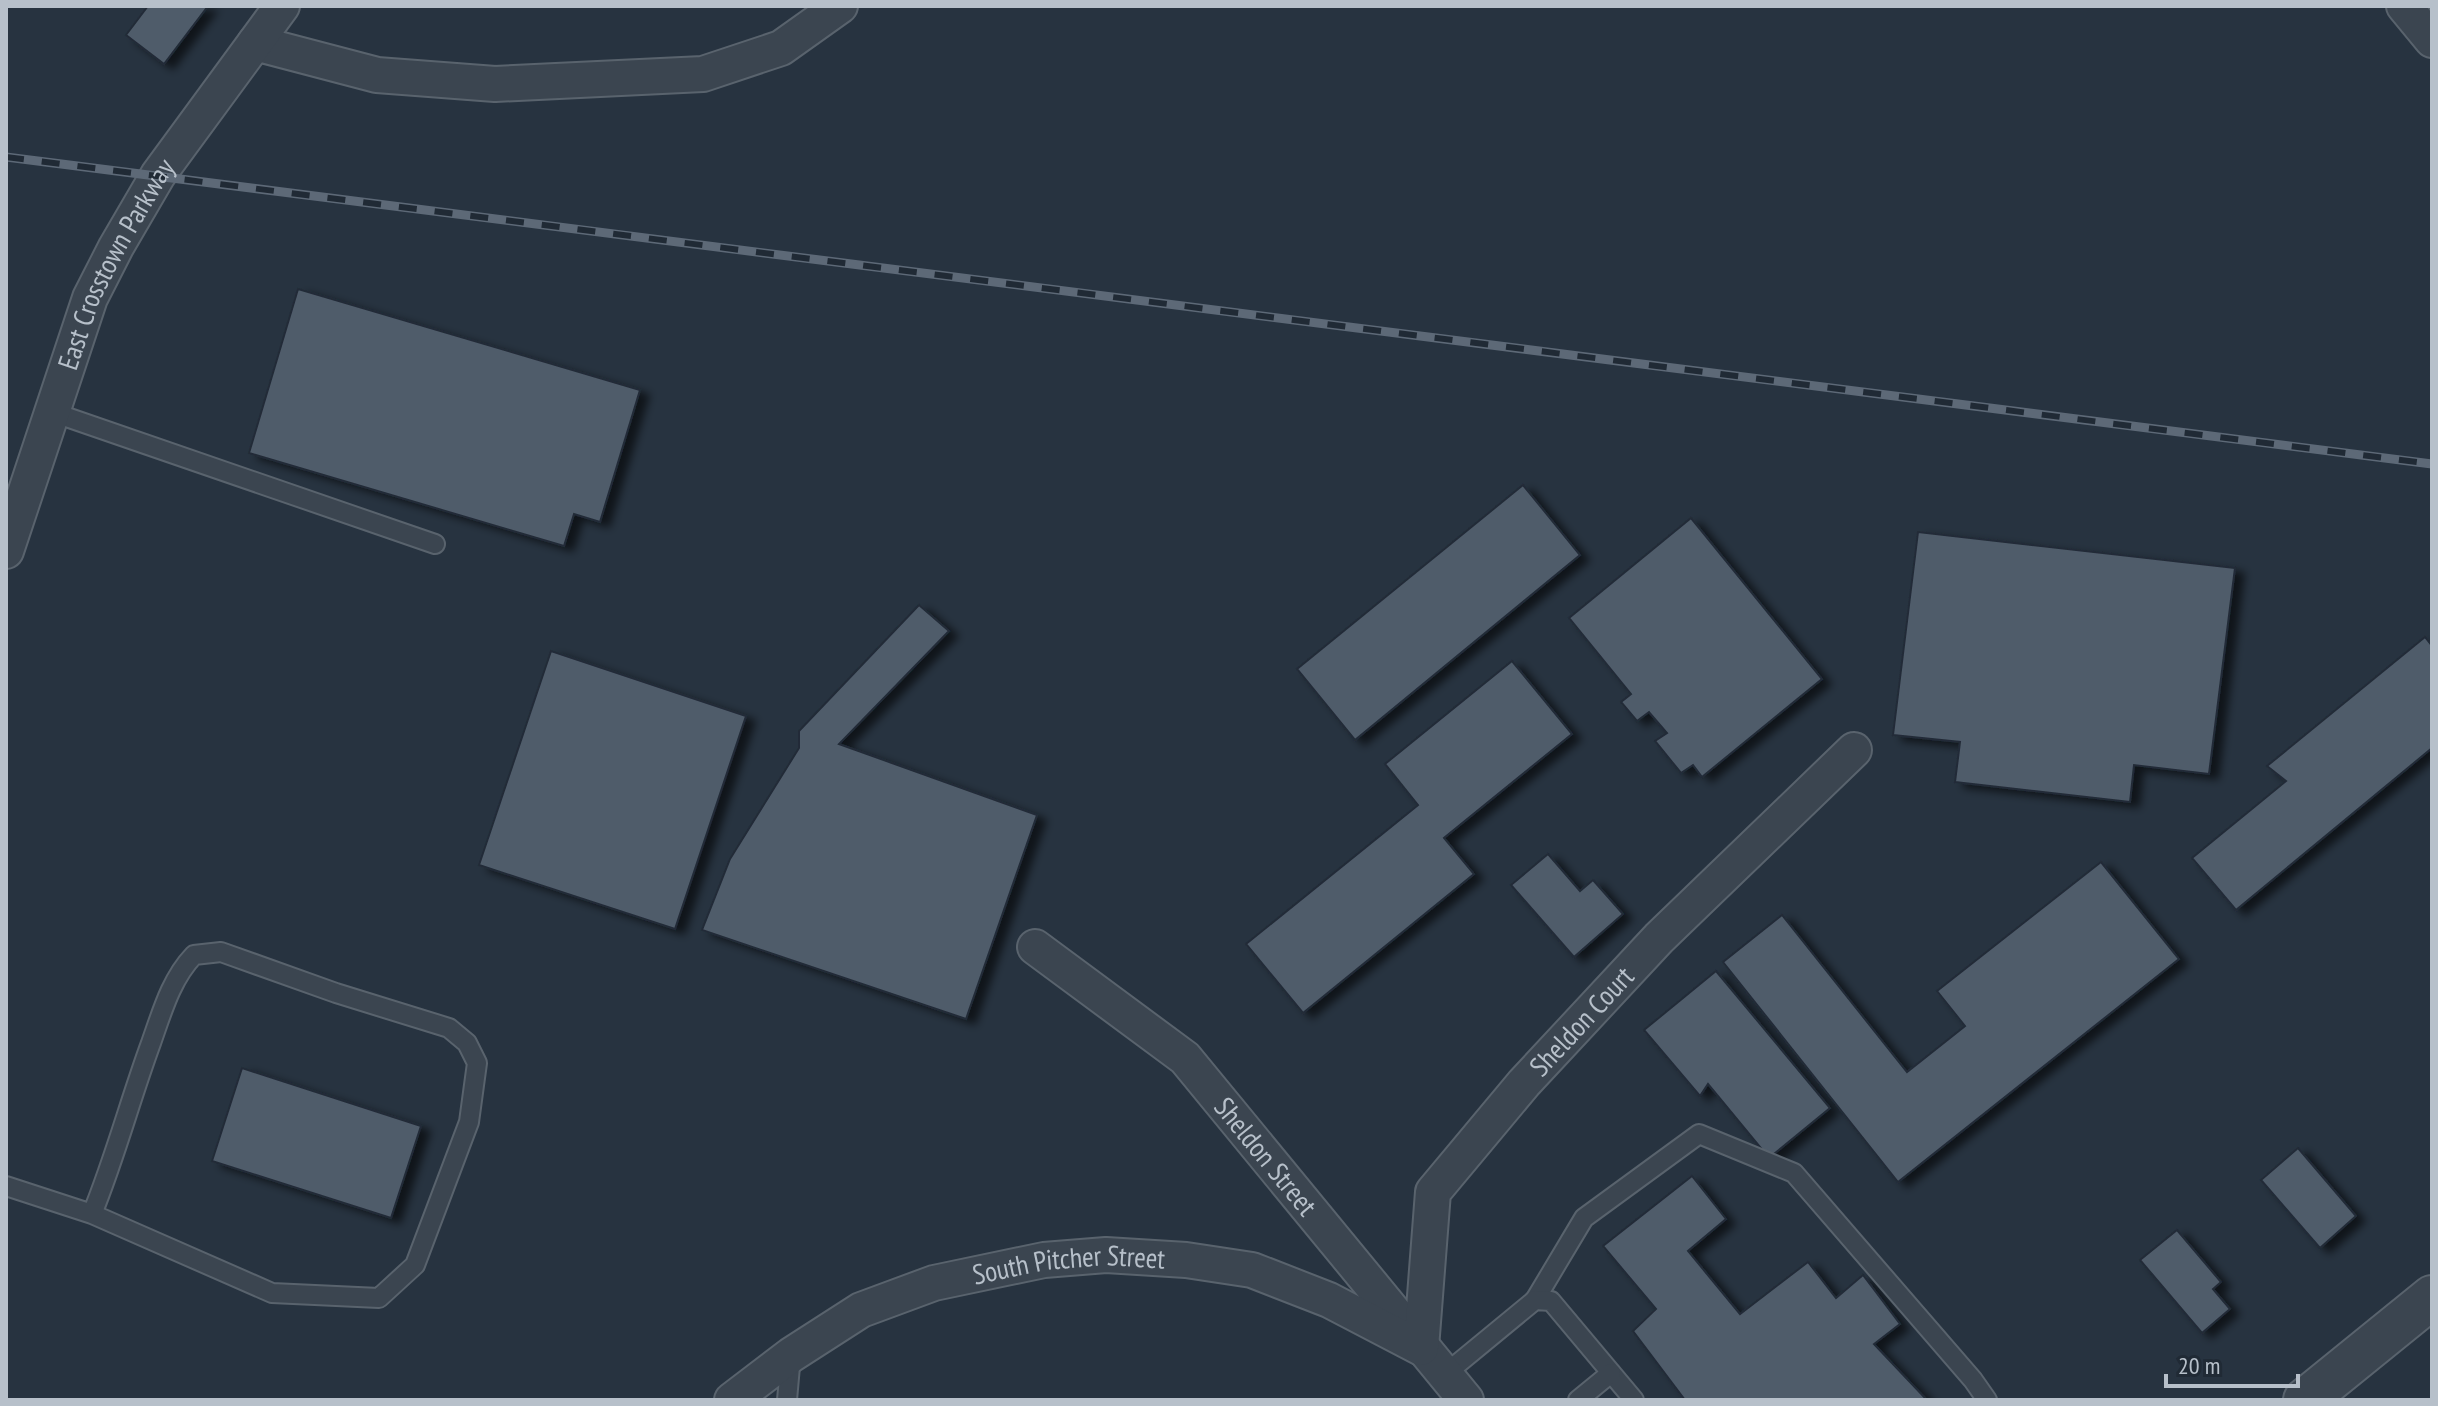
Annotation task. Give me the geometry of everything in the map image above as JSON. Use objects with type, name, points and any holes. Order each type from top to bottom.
[{"type":"street","name":"East Crosstown Parkway","points":[[6,551],[90,298],[158,175],[282,6]]},
{"type":"street","points":[[255,43],[377,75],[480,83],[689,75],[703,74],[781,48],[840,6]]},
{"type":"street","points":[[2404,6],[2432,40]]},
{"type":"street","name":"Sheldon Court","points":[[1421,1348],[1433,1192],[1524,1083],[1659,938],[1854,750]]},
{"type":"street","name":"Sheldon Street","points":[[1035,947],[1185,1058],[1455,1387]]},
{"type":"street","name":"South Pitcher Street","points":[[732,1400],[791,1355],[861,1310],[934,1283],[1044,1260],[1106,1255],[1186,1260],[1252,1270],[1329,1300],[1421,1348]]},
{"type":"street","points":[[2305,1400],[2432,1297]]},
{"type":"lane","points":[[52,412],[435,544]]},
{"type":"lane","points":[[6,1186],[92,1214],[272,1293],[379,1298],[415,1265],[469,1122],[477,1063],[467,1043],[449,1028],[336,993],[221,952],[194,955],[181,968],[166,1002],[110,1170],[92,1214]]},
{"type":"lane","points":[[1455,1387],[1535,1300],[1584,1218],[1699,1134],[1794,1173],[1987,1400]]},
{"type":"lane","points":[[1535,1300],[1551,1301],[1634,1400]]},
{"type":"lane","points":[[787,1400],[791,1355]]},
{"type":"lane","points":[[1578,1400],[1611,1373]]},
{"type":"building","points":[[148,6],[208,6],[164,64],[126,35]]},
{"type":"building","points":[[298,289],[640,390],[600,522],[574,514],[564,546],[249,453]]},
{"type":"building","points":[[1523,485],[1580,555],[1355,740],[1297,669]]},
{"type":"building","points":[[1691,518],[1822,679],[1702,777],[1693,765],[1681,773],[1655,741],[1667,733],[1649,712],[1637,721],[1621,702],[1631,694],[1569,618]]},
{"type":"building","points":[[1918,532],[2235,568],[2209,774],[2134,765],[2130,802],[1955,782],[1960,742],[1893,735]]},
{"type":"building","points":[[919,605],[949,631],[839,744],[1037,815],[966,1019],[702,930],[730,859],[799,748],[799,731]]},
{"type":"building","points":[[2425,637],[2432,646],[2432,748],[2236,910],[2192,858],[2286,781],[2267,766]]},
{"type":"building","points":[[551,651],[746,716],[675,929],[479,865]]},
{"type":"building","points":[[1512,661],[1572,734],[1444,838],[1474,874],[1303,1013],[1246,944],[1418,805],[1385,764]]},
{"type":"building","points":[[1548,854],[1580,891],[1593,880],[1623,914],[1574,957],[1511,885]]},
{"type":"building","points":[[2101,862],[2179,959],[1898,1182],[1723,962],[1782,915],[1907,1072],[1965,1026],[1937,991]]},
{"type":"building","points":[[1716,971],[1830,1108],[1769,1158],[1708,1084],[1700,1096],[1644,1030]]},
{"type":"building","points":[[242,1068],[421,1126],[391,1218],[212,1161]]},
{"type":"building","points":[[2298,1148],[2356,1216],[2320,1248],[2261,1180]]},
{"type":"building","points":[[1692,1176],[1726,1219],[1688,1251],[1740,1314],[1808,1262],[1836,1298],[1863,1275],[1900,1324],[1874,1344],[1927,1400],[1685,1400],[1633,1331],[1656,1309],[1603,1246]]},
{"type":"building","points":[[2177,1230],[2221,1282],[2213,1289],[2230,1309],[2202,1333],[2140,1260]]},
{"type":"railway","points":[[6,157],[2432,464]]}]
